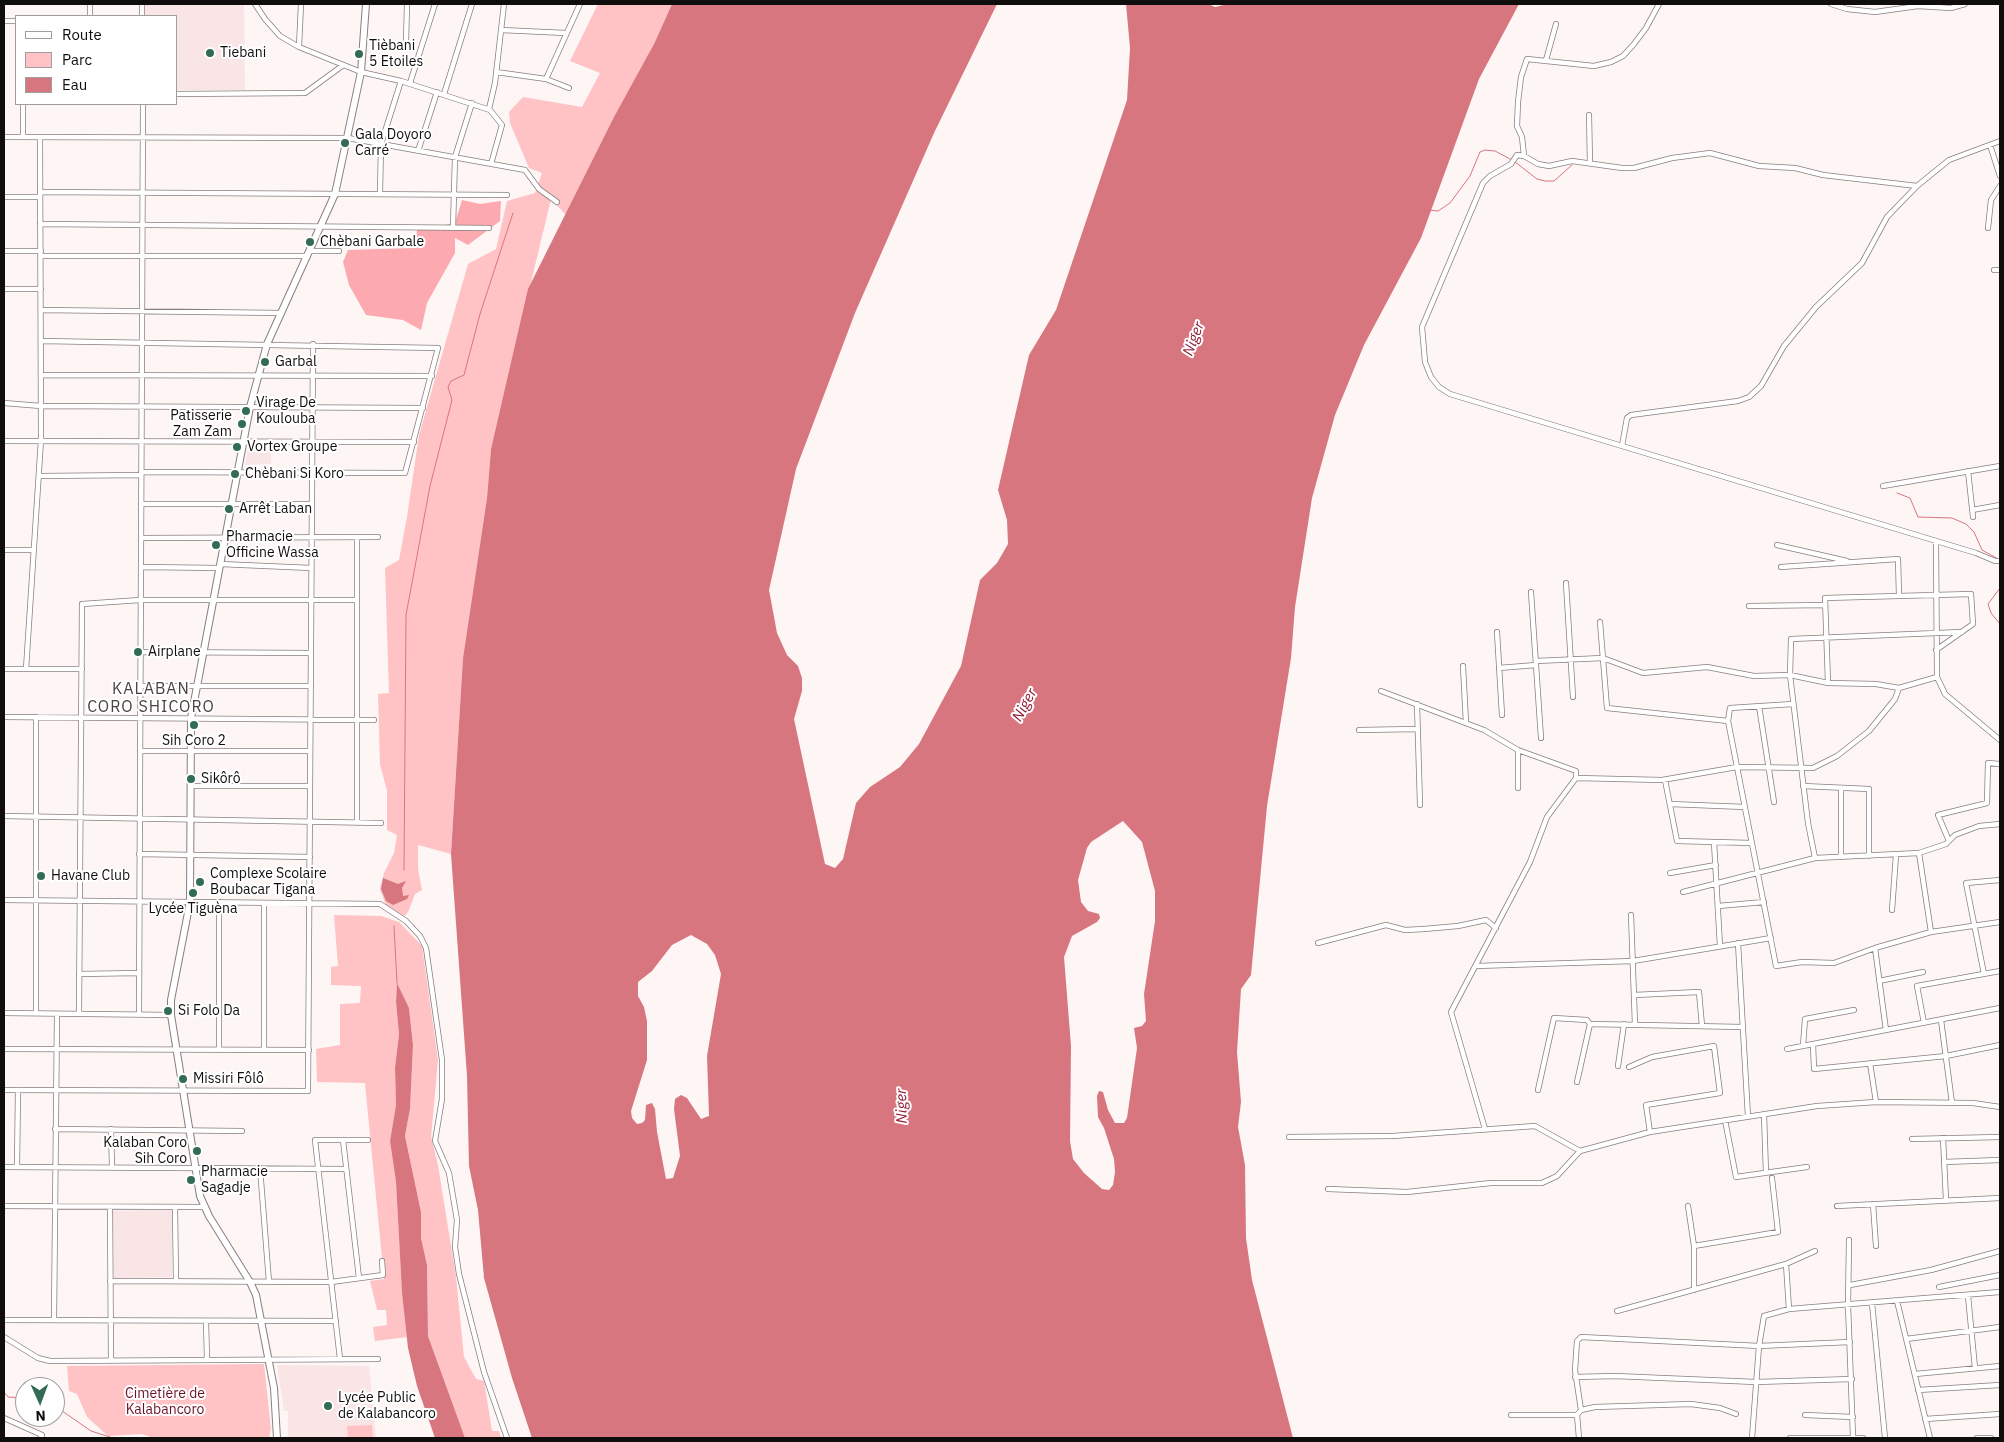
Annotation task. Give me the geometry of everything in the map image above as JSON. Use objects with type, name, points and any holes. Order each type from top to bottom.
[{"type":"main road","points":[[277,1438],[274,1388],[262,1321],[250,1282],[204,1207],[176,1050],[171,1000],[190,902],[190,751],[191,718],[195,686],[258,375],[267,344],[335,194],[360,72],[366,4]]},
{"type":"street","points":[[256,4],[265,19],[280,36],[299,47],[360,72],[400,80],[489,109],[502,125],[491,164]]},
{"type":"street","points":[[299,47],[302,4]]},
{"type":"street","points":[[406,43],[407,4]]},
{"type":"street","points":[[410,83],[435,4]]},
{"type":"street","points":[[444,94],[472,4]]},
{"type":"street","points":[[489,109],[496,72],[504,4]]},
{"type":"street","points":[[546,79],[580,4]]},
{"type":"street","points":[[1524,156],[1522,137],[1517,126],[1521,77],[1527,59],[1546,60],[1559,64],[1594,66],[1611,62],[1623,56],[1634,44],[1646,28],[1659,4]]},
{"type":"street","points":[[1831,4],[1847,9],[1875,12],[1918,6],[1965,4]]},
{"type":"street","points":[[1546,60],[1556,24]]},
{"type":"street","points":[[501,30],[566,33]]},
{"type":"street","points":[[178,94],[304,93],[342,66]]},
{"type":"street","points":[[496,72],[546,79],[569,88]]},
{"type":"street","points":[[380,194],[381,144],[400,80]]},
{"type":"street","points":[[418,151],[437,92]]},
{"type":"street","points":[[453,227],[455,157],[472,102]]},
{"type":"street","points":[[23,105],[23,137]]},
{"type":"street","points":[[139,1014],[143,105]]},
{"type":"street","points":[[1589,115],[1590,163]]},
{"type":"street","points":[[4,137],[348,138],[525,170],[539,188],[557,202]]},
{"type":"street","points":[[26,669],[41,440],[40,137]]},
{"type":"street","points":[[1622,446],[1627,418],[1631,415],[1738,401],[1749,397],[1761,386],[1784,346],[1816,307],[1862,263],[1888,217],[1917,186],[1950,160],[2000,141]]},
{"type":"street","points":[[1990,145],[2000,176]]},
{"type":"street","points":[[1917,186],[1823,176],[1795,168],[1759,166],[1710,153],[1672,158],[1634,168],[1572,161],[1549,166],[1538,164],[1524,156],[1517,155],[1511,164],[1490,176],[1483,183],[1422,327],[1427,371],[1439,387],[1450,394],[1976,553],[1995,561],[2000,560]]},
{"type":"street","points":[[1988,228],[1991,200],[2000,186]]},
{"type":"street","points":[[4,197],[40,194],[142,193],[507,195]]},
{"type":"street","points":[[40,224],[490,228]]},
{"type":"street","points":[[4,251],[142,256],[309,254],[339,251]]},
{"type":"street","points":[[1994,270],[2000,270]]},
{"type":"street","points":[[4,289],[41,289]]},
{"type":"street","points":[[41,310],[282,312]]},
{"type":"street","points":[[40,476],[237,472],[406,473],[438,348],[432,346],[313,344],[41,342]]},
{"type":"street","points":[[4,1090],[308,1092],[313,344]]},
{"type":"street","points":[[41,375],[432,376]]},
{"type":"street","points":[[4,403],[41,406],[422,408]]},
{"type":"street","points":[[4,441],[312,440],[414,442]]},
{"type":"street","points":[[1883,486],[2000,466]]},
{"type":"street","points":[[1968,472],[1973,517]]},
{"type":"street","points":[[141,504],[312,504]]},
{"type":"street","points":[[1972,510],[2000,505]]},
{"type":"street","points":[[357,537],[357,823]]},
{"type":"street","points":[[141,538],[378,537]]},
{"type":"street","points":[[1936,542],[1937,677],[1945,694],[2000,740]]},
{"type":"street","points":[[1777,545],[1850,562]]},
{"type":"street","points":[[4,550],[34,550]]},
{"type":"street","points":[[1781,567],[1836,565],[1850,562],[1898,559],[1899,596]]},
{"type":"street","points":[[141,567],[311,568]]},
{"type":"street","points":[[1566,583],[1573,697]]},
{"type":"street","points":[[1531,592],[1541,738]]},
{"type":"street","points":[[1828,683],[1825,598],[1971,594],[1973,624],[1936,650]]},
{"type":"street","points":[[79,1014],[82,604],[140,600],[357,600]]},
{"type":"street","points":[[1749,606],[1825,605]]},
{"type":"street","points":[[1600,622],[1607,708],[1728,721]]},
{"type":"street","points":[[1496,632],[1502,715]]},
{"type":"street","points":[[1815,858],[1793,704],[1790,675],[1791,639],[1962,632]]},
{"type":"street","points":[[140,652],[311,653]]},
{"type":"street","points":[[1499,668],[1603,658],[1643,672],[1707,667],[1754,676],[1790,675],[1828,683],[1876,684],[1899,688],[1937,677]]},
{"type":"street","points":[[1463,666],[1466,723]]},
{"type":"street","points":[[4,669],[82,669]]},
{"type":"street","points":[[140,686],[311,686]]},
{"type":"street","points":[[1576,778],[1665,780],[1737,767],[1813,768],[1837,756],[1869,731],[1895,699],[1899,688]]},
{"type":"street","points":[[1381,690],[1484,730],[1518,750],[1576,771],[1576,778],[1547,818],[1530,862],[1451,1012],[1485,1130]]},
{"type":"street","points":[[1417,704],[1420,805]]},
{"type":"street","points":[[1793,704],[1730,708],[1728,721],[1776,966],[1802,962],[1834,963],[1875,948],[1931,932],[2000,922]]},
{"type":"street","points":[[1759,706],[1774,802]]},
{"type":"street","points":[[4,717],[374,720]]},
{"type":"street","points":[[36,718],[36,1014]]},
{"type":"street","points":[[1358,730],[1418,729]]},
{"type":"street","points":[[1518,750],[1518,788]]},
{"type":"street","points":[[140,751],[310,751]]},
{"type":"street","points":[[1949,841],[1938,815],[1987,803],[1988,763],[2000,764]]},
{"type":"street","points":[[1665,780],[1677,841],[1752,843]]},
{"type":"street","points":[[190,786],[310,786]]},
{"type":"street","points":[[1804,786],[1869,789],[1869,856]]},
{"type":"street","points":[[1840,788],[1842,857]]},
{"type":"street","points":[[1670,804],[1745,807]]},
{"type":"street","points":[[4,816],[382,823]]},
{"type":"street","points":[[1683,892],[1815,858],[1919,853],[1949,841],[1955,835],[1979,826],[2000,824]]},
{"type":"street","points":[[1714,842],[1720,946]]},
{"type":"street","points":[[1919,853],[1931,932]]},
{"type":"street","points":[[139,854],[310,857]]},
{"type":"street","points":[[1892,910],[1896,855]]},
{"type":"street","points":[[1670,873],[1716,865]]},
{"type":"street","points":[[1984,974],[1966,882],[2000,880]]},
{"type":"street","points":[[4,900],[380,904],[406,921],[420,936],[426,948],[442,1060],[442,1099],[435,1141],[449,1173],[457,1220],[454,1247],[459,1274],[484,1372],[509,1438]]},
{"type":"street","points":[[218,1050],[219,902]]},
{"type":"street","points":[[1718,906],[1764,902]]},
{"type":"street","points":[[264,903],[264,1050]]},
{"type":"street","points":[[1631,915],[1635,1025]]},
{"type":"street","points":[[1318,943],[1386,925],[1405,930],[1458,926],[1486,920],[1496,928]]},
{"type":"street","points":[[1476,966],[1633,961],[1771,938]]},
{"type":"street","points":[[1738,943],[1748,1117]]},
{"type":"street","points":[[1875,948],[1886,1030]]},
{"type":"street","points":[[1924,1023],[1917,986],[2000,971]]},
{"type":"street","points":[[1879,981],[1923,972]]},
{"type":"street","points":[[79,974],[139,973]]},
{"type":"street","points":[[1634,995],[1699,992],[1702,1026]]},
{"type":"street","points":[[1787,1050],[2000,1008]]},
{"type":"street","points":[[1803,1046],[1805,1019],[1854,1010]]},
{"type":"street","points":[[4,1013],[171,1015]]},
{"type":"street","points":[[54,1320],[56,1014]]},
{"type":"street","points":[[1538,1090],[1554,1018],[1587,1020],[1590,1024],[1742,1027]]},
{"type":"street","points":[[1941,1020],[1952,1103]]},
{"type":"street","points":[[1577,1082],[1590,1024]]},
{"type":"street","points":[[1618,1066],[1624,1024]]},
{"type":"street","points":[[1813,1044],[1814,1069],[1946,1056],[2000,1045]]},
{"type":"street","points":[[1629,1067],[1652,1057],[1714,1046],[1720,1094],[1646,1105],[1650,1132]]},
{"type":"street","points":[[4,1049],[309,1050]]},
{"type":"street","points":[[1870,1063],[1876,1102]]},
{"type":"street","points":[[17,1167],[18,1090]]},
{"type":"street","points":[[1328,1189],[1407,1192],[1491,1183],[1542,1184],[1557,1176],[1580,1151],[1650,1132],[1817,1106],[1876,1102],[1952,1103],[2000,1107]]},
{"type":"street","points":[[1764,1114],[1766,1173]]},
{"type":"street","points":[[1725,1120],[1736,1177],[1806,1167]]},
{"type":"street","points":[[1289,1137],[1393,1136],[1535,1126],[1580,1151]]},
{"type":"street","points":[[55,1129],[242,1131]]},
{"type":"street","points":[[111,1129],[112,1168]]},
{"type":"street","points":[[1912,1138],[2000,1137]]},
{"type":"street","points":[[1943,1138],[1946,1200]]},
{"type":"street","points":[[340,1359],[315,1140],[368,1140]]},
{"type":"street","points":[[343,1140],[359,1278]]},
{"type":"street","points":[[1944,1162],[2000,1160]]},
{"type":"street","points":[[4,1167],[346,1169]]},
{"type":"street","points":[[260,1168],[269,1282]]},
{"type":"street","points":[[1694,1246],[1778,1232],[1772,1178]]},
{"type":"street","points":[[1837,1206],[2000,1198]]},
{"type":"street","points":[[1873,1204],[1876,1246]]},
{"type":"street","points":[[4,1206],[204,1207]]},
{"type":"street","points":[[1688,1206],[1694,1246],[1694,1290]]},
{"type":"street","points":[[110,1207],[110,1361]]},
{"type":"street","points":[[174,1207],[176,1282]]},
{"type":"street","points":[[1849,1240],[1850,1286],[1848,1305],[1853,1438]]},
{"type":"street","points":[[1617,1311],[1786,1264],[1815,1251]]},
{"type":"street","points":[[1850,1286],[1931,1270],[2000,1251]]},
{"type":"street","points":[[110,1281],[331,1282],[383,1275],[382,1261]]},
{"type":"street","points":[[1786,1264],[1789,1309]]},
{"type":"street","points":[[1939,1287],[2000,1275]]},
{"type":"street","points":[[1752,1438],[1759,1346],[1764,1316],[1789,1309],[2000,1292]]},
{"type":"street","points":[[1968,1296],[1975,1368]]},
{"type":"street","points":[[1896,1301],[1930,1438]]},
{"type":"street","points":[[1872,1303],[1885,1438]]},
{"type":"street","points":[[4,1320],[336,1321]]},
{"type":"street","points":[[206,1320],[207,1360]]},
{"type":"street","points":[[1906,1339],[2000,1328]]},
{"type":"street","points":[[4,1337],[43,1360],[378,1359]]},
{"type":"street","points":[[1581,1410],[1575,1377],[1577,1340],[1580,1337],[1759,1346],[1850,1342]]},
{"type":"street","points":[[1915,1374],[2000,1366]]},
{"type":"street","points":[[1575,1377],[1616,1376],[1756,1382],[1852,1379]]},
{"type":"street","points":[[1918,1390],[2000,1385]]},
{"type":"street","points":[[1579,1438],[1577,1415],[1581,1410],[1595,1407],[1691,1404],[1720,1408],[1736,1414]]},
{"type":"street","points":[[1925,1419],[2000,1414]]},
{"type":"street","points":[[1511,1416],[1577,1415]]},
{"type":"street","points":[[1805,1415],[1853,1417]]},
{"type":"street","points":[[4,1418],[42,1436],[41,1438]]},
{"type":"street","points":[[1790,1438],[1863,1438]]},
{"type":"street","points":[[1977,1438],[1991,1438]]},
{"type":"shaded area","name":"Tiebani","points":[[145,4],[244,4],[245,90],[178,90],[178,15],[145,15]]},
{"type":"shaded area","points":[[462,200],[480,204],[501,201],[500,221],[468,245],[455,238],[455,253],[427,303],[421,330],[403,320],[366,315],[349,285],[343,262],[348,250],[415,248],[417,230],[455,223]]},
{"type":"shaded area","points":[[249,443],[271,443],[271,464],[245,465]]},
{"type":"shaded area","points":[[172,1210],[172,1277],[114,1278],[113,1211]]},
{"type":"shaded area","name":"Lycée Public de Kalabancoro","points":[[277,1365],[369,1366],[376,1438],[288,1438],[288,1411],[284,1411]]},
{"type":"green space","points":[[598,4],[672,4],[654,44],[566,215],[551,199],[491,449],[487,498],[463,658],[451,854],[418,845],[418,869],[422,890],[415,894],[405,916],[387,908],[380,889],[384,873],[394,853],[397,835],[387,830],[387,791],[380,764],[378,694],[389,693],[385,568],[399,560],[419,435],[468,264],[496,249],[507,201],[535,193],[542,173],[529,168],[510,123],[509,112],[523,97],[582,107],[600,73],[570,61]]},
{"type":"green space","points":[[334,915],[381,916],[399,922],[422,946],[438,1060],[431,1137],[438,1165],[456,1277],[464,1357],[476,1379],[484,1381],[492,1431],[499,1431],[501,1438],[465,1438],[428,1336],[427,1265],[421,1238],[421,1212],[405,1136],[410,1109],[413,1045],[409,1008],[397,984],[396,1002],[399,1034],[395,1068],[396,1105],[390,1141],[396,1182],[402,1293],[407,1337],[375,1341],[373,1327],[387,1325],[386,1310],[377,1310],[370,1281],[384,1279],[365,1083],[317,1082],[316,1049],[340,1045],[340,1004],[360,1003],[361,986],[331,985],[331,967],[338,966]]},
{"type":"green space","name":"Cimetière de Kalabancoro","points":[[264,1364],[271,1429],[269,1438],[153,1438],[142,1434],[108,1436],[87,1417],[77,1394],[69,1391],[67,1366]]},
{"type":"green space","points":[[372,1425],[373,1438],[348,1438],[347,1426]]},
{"type":"water","name":"Niger","points":[[672,4],[997,4],[934,133],[855,313],[796,469],[769,590],[777,633],[787,655],[798,666],[802,678],[802,691],[794,719],[825,864],[835,868],[843,859],[856,803],[870,787],[900,767],[919,744],[961,666],[980,580],[997,563],[1008,544],[1007,520],[998,490],[1029,355],[1056,310],[1127,100],[1130,48],[1126,4],[1208,4],[1215,7],[1228,4],[1519,4],[1479,79],[1421,238],[1364,345],[1335,415],[1312,498],[1295,607],[1291,658],[1267,806],[1251,975],[1241,989],[1237,1052],[1241,1102],[1238,1127],[1245,1165],[1246,1238],[1252,1280],[1293,1438],[532,1438],[512,1378],[484,1278],[478,1210],[469,1166],[467,1076],[451,854],[463,658],[487,498],[491,449],[528,289],[614,117],[654,44]],"holes":[[[1123,821],[1142,842],[1155,891],[1155,921],[1144,994],[1146,1021],[1142,1026],[1134,1028],[1137,1048],[1127,1118],[1124,1123],[1115,1123],[1108,1110],[1103,1092],[1099,1091],[1097,1096],[1098,1117],[1104,1128],[1114,1159],[1113,1185],[1109,1190],[1102,1189],[1084,1173],[1073,1159],[1070,1141],[1071,1046],[1064,957],[1072,936],[1097,922],[1100,918],[1099,914],[1088,911],[1081,902],[1078,880],[1087,848],[1091,842]],[[691,935],[707,944],[715,955],[721,974],[707,1056],[709,1116],[701,1119],[687,1098],[681,1095],[675,1099],[674,1109],[680,1156],[673,1178],[666,1179],[657,1132],[655,1109],[652,1103],[646,1105],[645,1120],[642,1123],[637,1124],[632,1118],[631,1111],[647,1060],[647,1021],[644,1007],[638,996],[638,982],[652,971],[672,945]]]},
{"type":"water","points":[[383,878],[398,884],[406,881],[402,888],[403,896],[409,895],[407,899],[393,905],[386,901],[381,889]]},
{"type":"water","points":[[397,983],[409,1008],[413,1045],[410,1109],[405,1136],[421,1212],[421,1238],[427,1265],[428,1336],[465,1438],[435,1438],[417,1386],[408,1348],[402,1293],[396,1182],[390,1141],[396,1105],[395,1068],[399,1034],[396,1002]]},
{"type":"waterway","points":[[1428,210],[1438,211],[1450,203],[1470,176],[1480,152],[1485,150],[1495,151],[1512,160]]},
{"type":"waterway","points":[[1515,162],[1537,179],[1545,181],[1554,181],[1572,165]]},
{"type":"waterway","points":[[404,870],[406,615],[430,486],[452,400],[448,387],[451,381],[464,375],[480,314],[513,213]]},
{"type":"waterway","points":[[1897,493],[1910,498],[1918,517],[1952,518],[1966,524],[1974,532],[1982,550],[2000,560]]},
{"type":"waterway","points":[[2000,588],[1988,604],[1991,613],[2000,624]]},
{"type":"waterway","points":[[394,926],[397,983]]},
{"type":"waterway","points":[[4,1392],[8,1397],[15,1397]]},
{"type":"waterway","points":[[65,1413],[91,1431],[113,1438]]},
{"type":"place","name":"Tiebani","points":[[210,53]]},
{"type":"place","name":"Tièbani 5 Etoiles","points":[[359,54]]},
{"type":"place","name":"Gala Doyoro Carré","points":[[345,143]]},
{"type":"place","name":"Chèbani Garbale","points":[[310,242]]},
{"type":"place","name":"Garbal","points":[[265,362]]},
{"type":"place","name":"Virage De Koulouba","points":[[246,411]]},
{"type":"place","name":"Patisserie Zam Zam","points":[[242,424]]},
{"type":"place","name":"Vortex Groupe","points":[[237,447]]},
{"type":"place","name":"Chèbani Si Koro","points":[[235,474]]},
{"type":"place","name":"Arrêt Laban","points":[[229,509]]},
{"type":"place","name":"Pharmacie Officine Wassa","points":[[216,545]]},
{"type":"place","name":"Airplane","points":[[138,652]]},
{"type":"place","name":"Sih Coro 2","points":[[194,725]]},
{"type":"place","name":"Sikôrô","points":[[191,779]]},
{"type":"place","name":"Havane Club","points":[[41,876]]},
{"type":"place","name":"Complexe Scolaire Boubacar Tigana","points":[[200,882]]},
{"type":"place","name":"Lycée Tiguèna","points":[[193,893]]},
{"type":"place","name":"Si Folo Da","points":[[168,1011]]},
{"type":"place","name":"Missiri Fôlô","points":[[183,1079]]},
{"type":"place","name":"Kalaban Coro Sih Coro","points":[[197,1151]]},
{"type":"place","name":"Pharmacie Sagadje","points":[[191,1180]]},
{"type":"place","name":"Lycée Public de Kalabancoro","points":[[328,1406]]},
{"type":"district","name":"KALABAN CORO SHICORO","points":[[151,698]]}]
